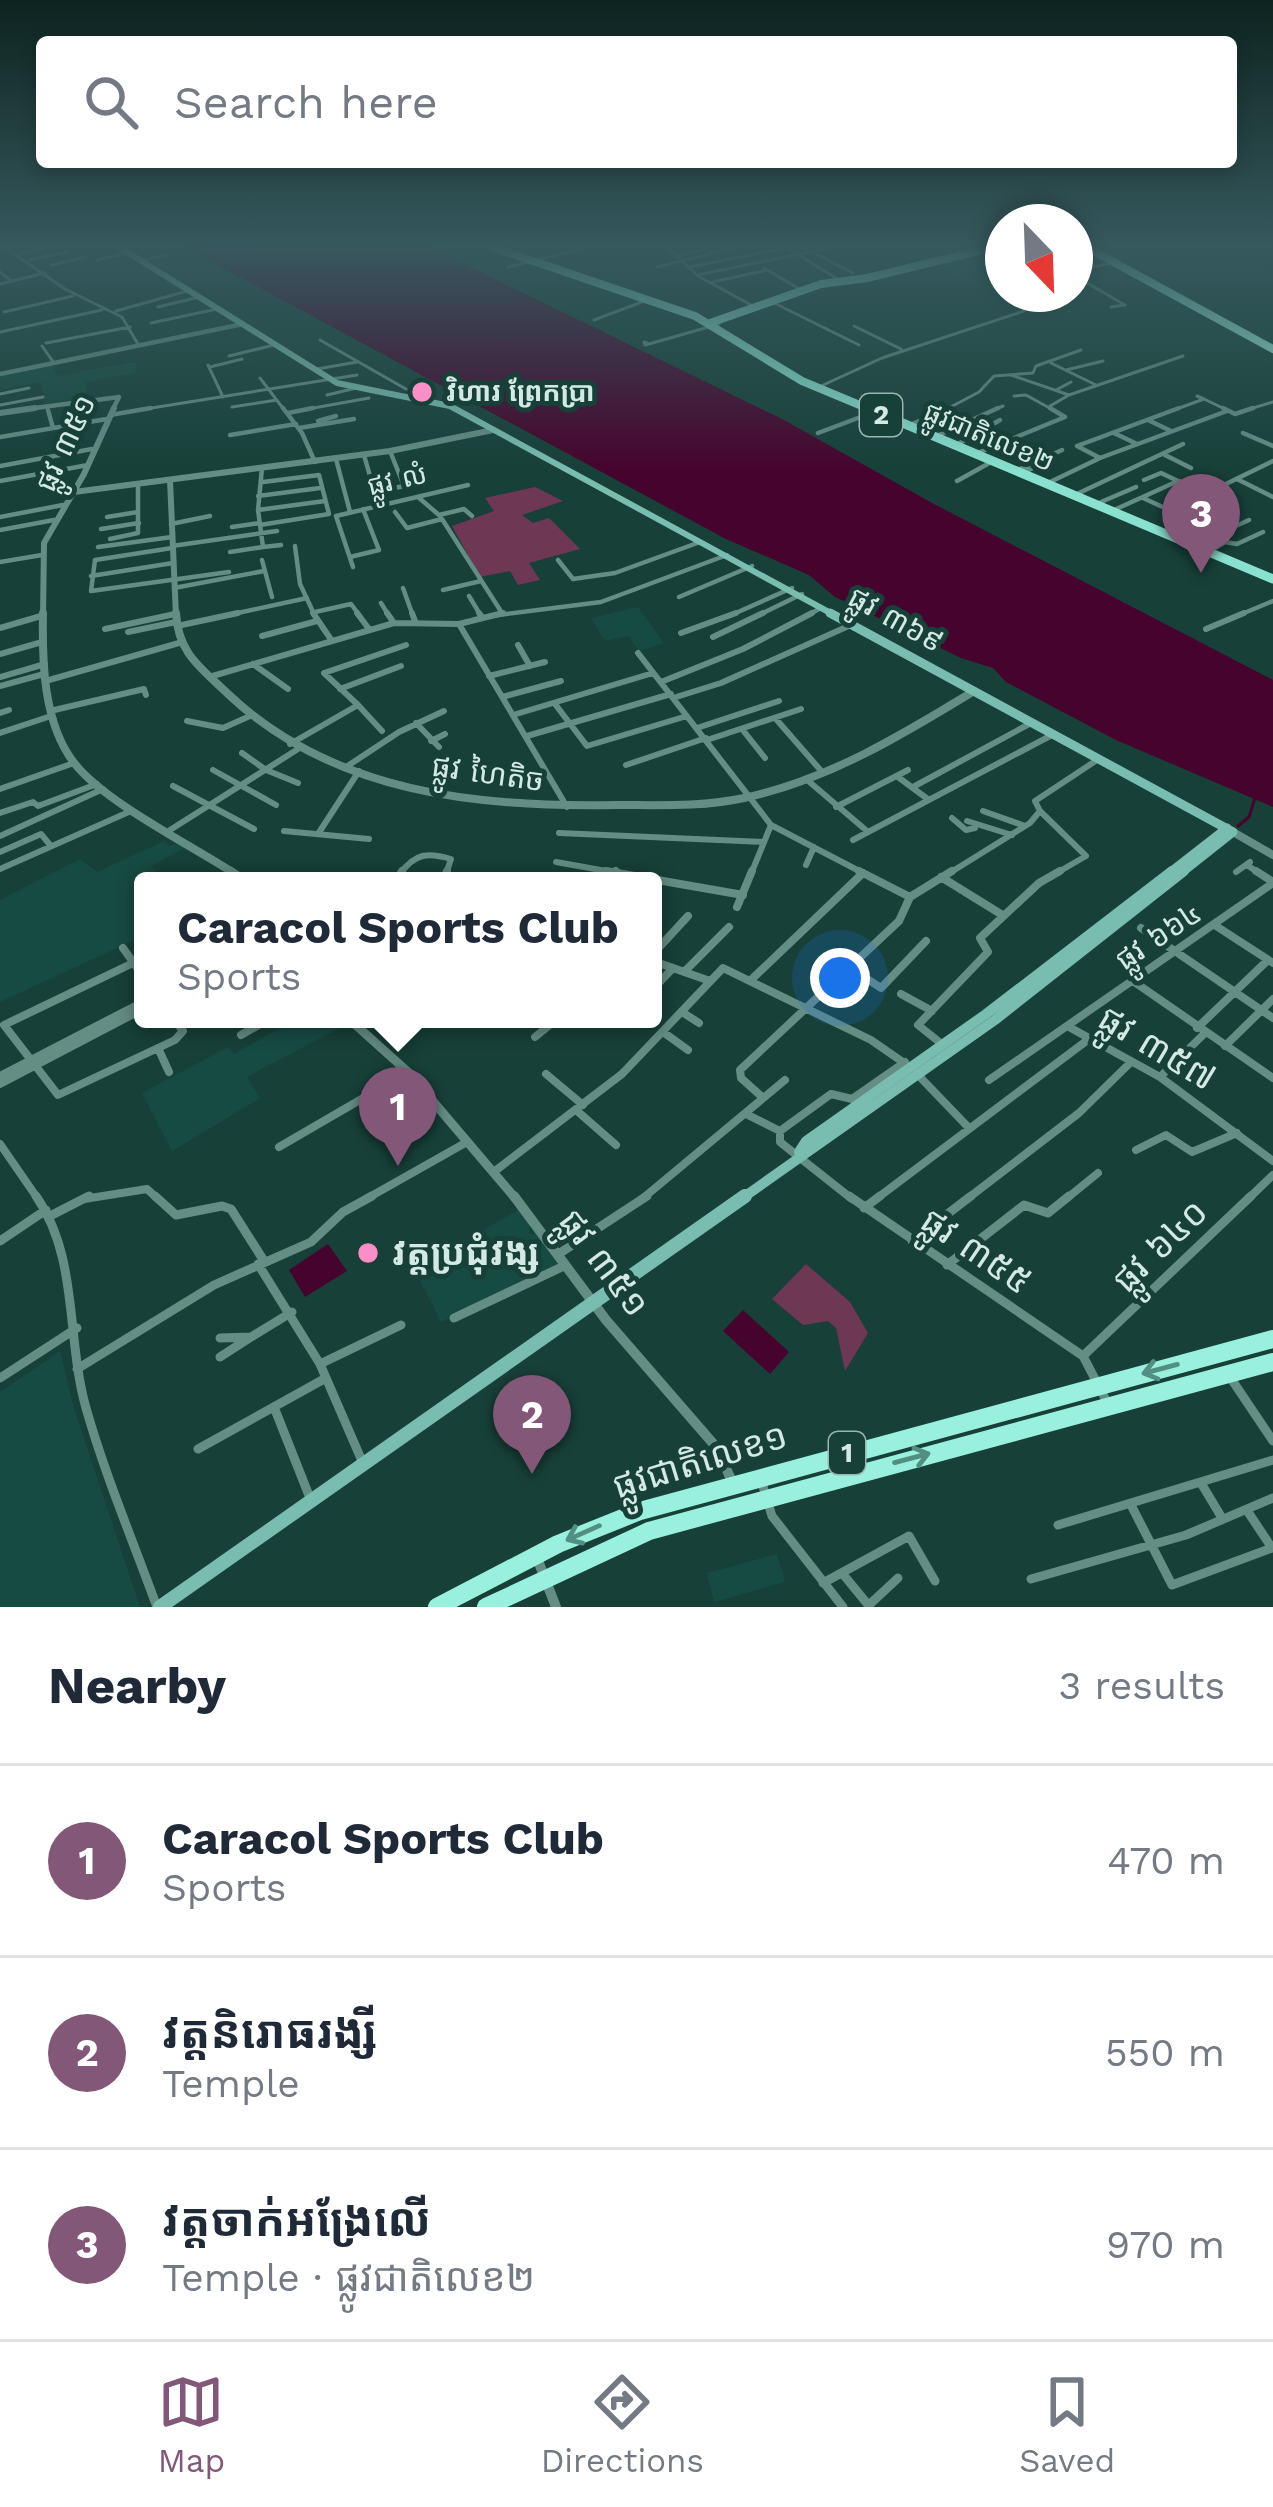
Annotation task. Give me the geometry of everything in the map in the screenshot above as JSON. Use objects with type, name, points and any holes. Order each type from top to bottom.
[{"type":"highway","points":[[1226,322],[1273,347]]},
{"type":"highway","points":[[1226,322],[1273,347]]},
{"type":"highway","name":"ផ្លូវជាតិលេខ១","points":[[437,1607],[536,1555],[640,1510],[1273,1339]]},
{"type":"highway","name":"ផ្លូវជាតិលេខ១","points":[[486,1607],[649,1531],[1273,1362]]},
{"type":"main road","name":"ផ្លូវ ៣៦៩","points":[[240,322],[329,379],[356,388],[432,399],[493,430],[752,566],[1230,830]]},
{"type":"main road","name":"ផ្លូវជាតិលេខ២","points":[[712,322],[784,371],[874,412],[1273,577]]},
{"type":"main road","name":"ផ្លូវជាតិលេខ២","points":[[822,388],[1210,550]]},
{"type":"main road","points":[[911,1068],[1087,942],[1230,830]]},
{"type":"main road","points":[[158,1607],[594,1305],[1087,942]]},
{"type":"street","points":[[2,322],[10,330]]},
{"type":"street","points":[[0,332],[53,322]]},
{"type":"street","points":[[124,322],[139,346]]},
{"type":"street","points":[[152,323],[157,322]]},
{"type":"street","points":[[813,322],[859,345]]},
{"type":"street","points":[[822,388],[904,350],[991,322]]},
{"type":"street","points":[[649,344],[715,323]]},
{"type":"street","points":[[956,323],[970,329]]},
{"type":"street","points":[[0,374],[243,324]]},
{"type":"street","points":[[854,326],[904,350]]},
{"type":"street","points":[[54,363],[44,344],[130,327]]},
{"type":"street","points":[[320,340],[406,389]]},
{"type":"street","points":[[230,356],[277,344]]},
{"type":"street","points":[[910,425],[957,405],[988,386],[994,376],[1033,374],[1036,366],[1081,350]]},
{"type":"street","points":[[1050,406],[1069,395],[1183,356]]},
{"type":"street","points":[[221,409],[209,366],[242,359]]},
{"type":"street","points":[[1066,370],[1102,361]]},
{"type":"street","points":[[317,369],[357,362]]},
{"type":"street","points":[[1051,363],[1096,385]]},
{"type":"street","points":[[1007,372],[1031,386],[1069,395]]},
{"type":"street","points":[[0,437],[357,374]]},
{"type":"street","points":[[260,378],[297,426],[315,462]]},
{"type":"street","points":[[1056,390],[1071,382]]},
{"type":"street","points":[[0,394],[29,388]]},
{"type":"street","points":[[327,395],[356,388]]},
{"type":"street","points":[[980,452],[1065,417],[1026,395],[1014,396]]},
{"type":"street","name":"ផ្លូវ ៣៥១","points":[[0,409],[118,396],[88,465],[54,520],[42,555],[41,642],[50,714],[74,763],[100,786],[131,811],[172,831],[233,872]]},
{"type":"street","points":[[0,409],[43,397]]},
{"type":"street","points":[[288,413],[370,398]]},
{"type":"street","points":[[1100,458],[1077,446],[1200,398],[1237,413],[1273,402]]},
{"type":"street","points":[[232,407],[277,400]]},
{"type":"street","points":[[939,436],[1003,406]]},
{"type":"street","points":[[1186,406],[1210,417]]},
{"type":"street","points":[[48,410],[53,428]]},
{"type":"street","points":[[1049,483],[1100,458],[1227,411]]},
{"type":"street","points":[[818,433],[874,412]]},
{"type":"street","points":[[297,426],[336,416]]},
{"type":"street","points":[[230,435],[354,418]]},
{"type":"street","points":[[957,444],[1000,420]]},
{"type":"street","points":[[1148,420],[1171,431]]},
{"type":"street","points":[[72,492],[390,452],[493,430]]},
{"type":"street","points":[[1114,433],[1137,444]]},
{"type":"street","points":[[1243,433],[1273,446]]},
{"type":"street","points":[[1079,494],[1183,444]]},
{"type":"street","points":[[0,466],[92,449]]},
{"type":"street","points":[[1023,470],[1062,450]]},
{"type":"street","points":[[390,452],[404,486]]},
{"type":"street","points":[[1162,454],[1191,468]]},
{"type":"street","points":[[364,455],[375,495],[427,481],[423,472]]},
{"type":"street","points":[[336,459],[350,512]]},
{"type":"street","points":[[957,481],[995,460]]},
{"type":"street","points":[[1186,504],[1273,461]]},
{"type":"street","points":[[0,481],[88,465]]},
{"type":"street","points":[[1023,470],[1041,465]]},
{"type":"street","points":[[262,468],[258,510],[263,547]]},
{"type":"street","points":[[1144,480],[1162,473],[1216,490]]},
{"type":"street","points":[[262,482],[319,475],[328,514],[96,559],[91,576],[93,592],[264,571]]},
{"type":"street","points":[[1237,479],[1273,497]]},
{"type":"street","points":[[0,681],[178,644],[170,480]]},
{"type":"street","points":[[1115,510],[1178,481]]},
{"type":"street","points":[[110,539],[137,535],[138,484]]},
{"type":"street","name":"ផ្លូវ លំ","points":[[349,557],[351,549],[336,516],[468,485]]},
{"type":"street","points":[[1100,502],[1136,487]]},
{"type":"street","points":[[258,496],[322,488]]},
{"type":"street","points":[[418,496],[441,517],[502,613]]},
{"type":"street","points":[[1142,497],[1167,509]]},
{"type":"street","points":[[258,510],[325,501]]},
{"type":"street","points":[[0,517],[63,506]]},
{"type":"street","points":[[395,512],[408,528],[464,508],[472,516]]},
{"type":"street","points":[[1227,508],[1233,512],[1222,521],[1233,527]]},
{"type":"street","points":[[352,567],[349,557],[375,556],[379,550],[363,509]]},
{"type":"street","points":[[107,517],[138,512]]},
{"type":"street","points":[[171,524],[211,516]]},
{"type":"street","points":[[0,530],[54,520]]},
{"type":"street","points":[[1198,543],[1249,520]]},
{"type":"street","points":[[101,529],[139,524]]},
{"type":"street","points":[[232,527],[277,531]]},
{"type":"street","points":[[1217,533],[1237,544],[1263,532]]},
{"type":"street","points":[[558,560],[569,579],[588,577],[701,541]]},
{"type":"street","points":[[1210,550],[1226,542]]},
{"type":"street","points":[[98,547],[172,544]]},
{"type":"street","points":[[230,552],[281,545]]},
{"type":"street","points":[[295,546],[293,561],[307,598],[332,641]]},
{"type":"street","points":[[209,677],[394,623],[459,624],[502,613],[601,602],[728,554]]},
{"type":"street","points":[[0,562],[42,555]]},
{"type":"street","points":[[262,560],[272,597]]},
{"type":"street","points":[[91,576],[173,563]]},
{"type":"street","points":[[679,597],[752,566]]},
{"type":"street","points":[[174,584],[229,572]]},
{"type":"street","points":[[443,590],[481,581]]},
{"type":"street","points":[[403,588],[416,621]]},
{"type":"street","points":[[681,633],[792,588]]},
{"type":"street","points":[[713,638],[802,594]]},
{"type":"street","points":[[469,596],[482,617]]},
{"type":"street","points":[[128,632],[307,598]]},
{"type":"street","points":[[1206,629],[1273,601]]},
{"type":"street","points":[[381,603],[394,623]]},
{"type":"street","points":[[313,613],[351,604],[369,629]]},
{"type":"street","points":[[661,682],[743,649],[824,607]]},
{"type":"street","points":[[0,628],[41,616]]},
{"type":"street","points":[[105,629],[176,621]]},
{"type":"street","points":[[262,636],[317,621]]},
{"type":"street","points":[[459,624],[567,807]]},
{"type":"street","points":[[527,736],[721,683],[855,624]]},
{"type":"street","points":[[0,654],[41,642]]},
{"type":"street","name":"ផ្លូវ ហៃតិច","points":[[178,644],[250,716],[294,746],[359,772],[472,800],[567,807],[717,802],[752,796],[823,773],[880,747],[975,691]]},
{"type":"street","points":[[382,731],[324,673],[406,645]]},
{"type":"street","points":[[518,645],[530,666]]},
{"type":"street","points":[[638,653],[771,825],[910,897]]},
{"type":"street","points":[[489,676],[545,662]]},
{"type":"street","points":[[253,664],[288,689]]},
{"type":"street","points":[[340,688],[401,666]]},
{"type":"street","points":[[513,715],[654,673]]},
{"type":"street","points":[[502,697],[561,681]]},
{"type":"street","points":[[0,733],[144,689],[146,695]]},
{"type":"street","points":[[698,728],[779,701]]},
{"type":"street","points":[[555,704],[587,746],[688,716]]},
{"type":"street","points":[[172,831],[358,706]]},
{"type":"street","points":[[626,765],[801,710]]},
{"type":"street","points":[[346,767],[444,711]]},
{"type":"street","points":[[187,722],[223,728],[250,716]]},
{"type":"street","points":[[776,719],[823,773]]},
{"type":"street","points":[[416,723],[439,746]]},
{"type":"street","points":[[913,787],[1032,723]]},
{"type":"street","points":[[742,729],[765,758]]},
{"type":"street","points":[[430,741],[445,734]]},
{"type":"street","points":[[853,840],[1052,734]]},
{"type":"street","points":[[1008,738],[1030,747]]},
{"type":"street","points":[[242,753],[266,770],[298,783]]},
{"type":"street","points":[[943,1045],[918,1025],[988,952],[980,938],[1039,883],[1086,856],[1035,801],[1098,759]]},
{"type":"street","points":[[0,789],[74,763]]},
{"type":"street","points":[[213,770],[276,805]]},
{"type":"street","points":[[836,807],[908,770]]},
{"type":"street","points":[[319,834],[359,772]]},
{"type":"street","points":[[896,775],[929,800]]},
{"type":"street","points":[[806,779],[868,832]]},
{"type":"street","points":[[0,813],[100,786]]},
{"type":"street","points":[[0,829],[100,786]]},
{"type":"street","points":[[173,786],[254,829]]},
{"type":"street","points":[[0,869],[131,811]]},
{"type":"street","points":[[761,1096],[741,1078],[740,1070],[852,969],[899,921],[910,897],[1012,835],[1040,811]]},
{"type":"street","points":[[983,812],[1025,826]]},
{"type":"street","points":[[952,818],[966,830],[979,827]]},
{"type":"street","points":[[968,821],[1012,835]]},
{"type":"street","points":[[737,908],[771,825]]},
{"type":"street","name":"ផ្លូវ ៣៦៩","points":[[1230,830],[1273,855]]},
{"type":"street","points":[[284,831],[368,839]]},
{"type":"street","points":[[559,833],[764,842]]},
{"type":"street","points":[[0,852],[41,834],[50,845]]},
{"type":"street","points":[[806,866],[814,848]]},
{"type":"street","points":[[401,872],[411,856],[420,852],[451,859],[446,872]]},
{"type":"street","points":[[556,862],[626,872]]},
{"type":"street","points":[[1236,872],[1249,863],[1273,882]]},
{"type":"street","points":[[752,979],[863,873]]},
{"type":"street","points":[[941,877],[1004,916]]},
{"type":"street","points":[[662,879],[742,895]]},
{"type":"street","name":"ផ្លូវ ៦៦៤","points":[[989,1080],[1273,882]]},
{"type":"street","points":[[1260,895],[1273,903]]},
{"type":"street","points":[[662,947],[688,916]]},
{"type":"street","points":[[1160,1077],[1234,992],[1271,962],[1216,926]]},
{"type":"street","points":[[684,972],[729,927]]},
{"type":"street","points":[[1141,928],[1273,1018]]},
{"type":"street","points":[[852,969],[881,988],[926,941]]},
{"type":"street","points":[[123,948],[133,963],[2,1022],[58,1095],[181,1036],[181,1028]]},
{"type":"street","points":[[662,962],[710,981]]},
{"type":"street","points":[[662,980],[673,968]]},
{"type":"street","points":[[495,1171],[580,1108],[663,1032],[723,968],[752,979],[911,1068],[969,1128]]},
{"type":"street","points":[[1133,980],[1273,1078]]},
{"type":"street","points":[[901,994],[932,1011]]},
{"type":"street","points":[[1225,1046],[1273,999]]},
{"type":"street","points":[[0,1080],[134,1010]]},
{"type":"street","points":[[682,1012],[699,1023]]},
{"type":"street","name":"ផ្លូវ ៣៥៧","points":[[1069,1027],[1160,1077],[1273,1161]]},
{"type":"street","points":[[241,1035],[253,1028]]},
{"type":"street","name":"ផ្លូវ ៣៥១","points":[[359,1028],[408,1072],[495,1171],[594,1305],[716,1448],[739,1504]]},
{"type":"street","points":[[535,1037],[546,1028]]},
{"type":"street","points":[[663,1032],[688,1050]]},
{"type":"street","points":[[864,1208],[1089,1039]]},
{"type":"street","points":[[158,1048],[169,1072]]},
{"type":"street","points":[[912,1241],[1079,1112],[1131,1062]]},
{"type":"street","points":[[745,1114],[780,1131],[831,1094],[852,1100],[911,1068]]},
{"type":"street","points":[[279,1147],[408,1072]]},
{"type":"street","points":[[546,1074],[616,1145]]},
{"type":"street","points":[[454,1318],[564,1259],[654,1191],[784,1080]]},
{"type":"street","name":"ផ្លូវ ៣៥៥","points":[[780,1131],[780,1142],[864,1208],[1083,1356],[1109,1406]]},
{"type":"street","points":[[1136,1150],[1166,1136],[1192,1153],[1237,1132]]},
{"type":"street","points":[[77,1369],[214,1285],[311,1242],[343,1212],[469,1141]]},
{"type":"street","points":[[0,1144],[48,1213],[76,1328],[77,1369],[86,1408],[158,1607]]},
{"type":"street","points":[[947,1265],[1024,1205],[1048,1213],[1098,1173]]},
{"type":"street","name":"ផ្លូវ ៦៤០","points":[[1083,1356],[1273,1175]]},
{"type":"street","points":[[0,1241],[93,1194],[147,1189],[176,1215],[222,1206],[230,1209],[320,1364],[363,1463]]},
{"type":"street","points":[[220,1357],[292,1312]]},
{"type":"street","points":[[320,1364],[401,1325]]},
{"type":"street","points":[[0,1378],[76,1328]]},
{"type":"street","points":[[220,1338],[250,1337]]},
{"type":"street","points":[[1216,1354],[1273,1441]]},
{"type":"street","points":[[198,1449],[326,1378]]},
{"type":"street","points":[[274,1407],[311,1500]]},
{"type":"street","points":[[1058,1526],[1273,1460]]},
{"type":"street","points":[[760,1476],[772,1516],[843,1607]]},
{"type":"street","points":[[1202,1483],[1222,1518]]},
{"type":"street","points":[[1031,1579],[1150,1545],[1248,1512],[1273,1498]]},
{"type":"street","points":[[1130,1504],[1172,1585],[1271,1548],[1248,1512]]},
{"type":"street","points":[[823,1583],[909,1536],[935,1581]]},
{"type":"street","points":[[536,1555],[556,1607]]},
{"type":"street","points":[[842,1573],[870,1606],[898,1578]]},
{"type":"shaded area","points":[[323,322],[583,322],[784,420],[932,503],[1273,680],[1273,807],[1116,740],[1006,682],[993,668],[961,658],[835,597],[809,575],[726,539]]},
{"type":"shaded area","points":[[137,363],[135,373],[86,382],[86,394],[64,401],[45,404],[41,382],[0,390],[0,375],[52,365],[58,376]]},
{"type":"shaded area","points":[[535,487],[563,501],[522,515],[533,523],[549,518],[580,549],[529,563],[540,580],[518,585],[510,571],[480,577],[452,526],[494,511],[485,498]]},
{"type":"shaded area","points":[[638,607],[664,643],[639,651],[629,636],[605,641],[591,618]]},
{"type":"shaded area","points":[[164,841],[186,847],[151,866],[156,872],[134,872],[134,940],[0,1002],[0,900],[80,859],[97,872]]},
{"type":"shaded area","points":[[280,1028],[340,1028],[247,1077],[260,1098],[172,1151],[142,1093],[228,1047],[234,1054]]},
{"type":"shaded area","points":[[520,1209],[530,1221],[529,1234],[539,1233],[562,1263],[441,1322],[414,1269]]},
{"type":"shaded area","points":[[328,1244],[347,1271],[305,1297],[289,1270]]},
{"type":"shaded area","points":[[806,1264],[850,1302],[868,1333],[845,1371],[836,1328],[828,1321],[803,1325],[772,1299]]},
{"type":"shaded area","points":[[743,1310],[789,1352],[770,1374],[723,1331]]},
{"type":"shaded area","points":[[60,1351],[74,1408],[140,1607],[0,1607],[0,1392]]},
{"type":"shaded area","points":[[777,1554],[785,1582],[714,1602],[707,1573]]},
{"type":"waterway","points":[[1238,826],[1249,817],[1255,798]]},
{"type":"place","name":"វិហារ ព្រែកប្រា","points":[[422,392]]},
{"type":"place","name":"វត្តចាក់អង្រែលើ","points":[[1201,573]]},
{"type":"place","name":"Caracol Sports Club","points":[[398,1166]]},
{"type":"place","name":"វត្តប្រជុំវង្ស","points":[[368,1253]]},
{"type":"place","name":"វត្តនិរោធរង្សី","points":[[532,1474]]}]
